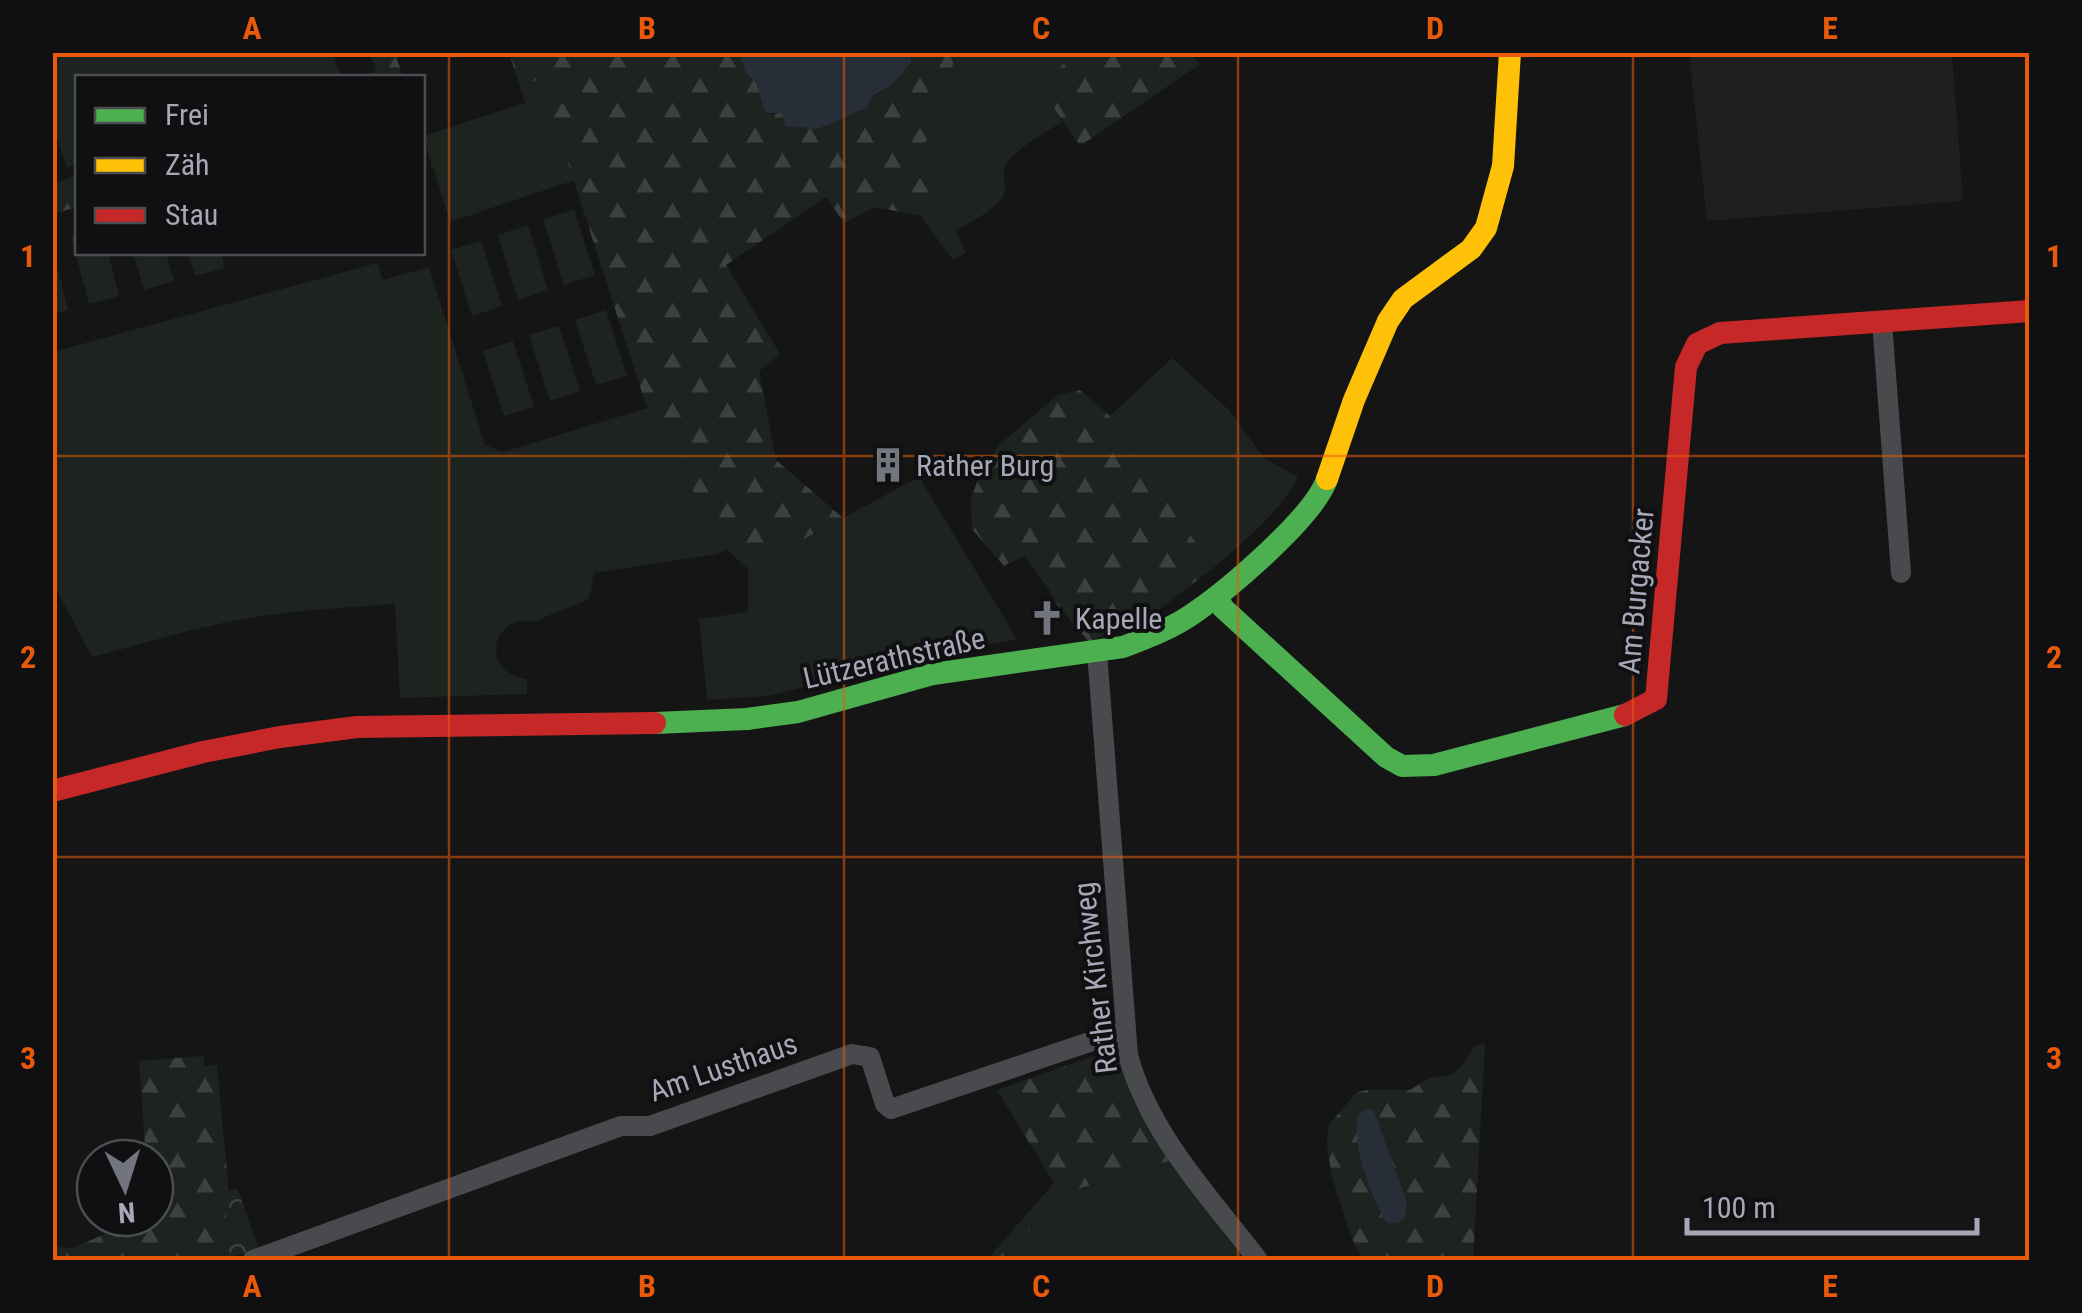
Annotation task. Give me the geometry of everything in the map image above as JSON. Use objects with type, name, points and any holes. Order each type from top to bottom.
[{"type":"street","name":"Lützerathstraße","points":[[52,792],[254,740],[313,731],[357,726],[747,719],[798,712],[933,674],[1042,656],[1097,652],[1146,639],[1217,596],[1292,529],[1324,488],[1368,363],[1388,321],[1404,300],[1471,249],[1486,228],[1503,166],[1510,52]]},
{"type":"street","name":"Am Burgacker","points":[[1217,596],[1223,608],[1386,757],[1402,766],[1434,765],[1629,714],[1656,699],[1690,350],[1702,338],[1720,333],[2030,312]]},
{"type":"street","points":[[1882,322],[1901,573]]},
{"type":"street","name":"Rather Kirchweg","points":[[1097,652],[1125,1030],[1134,1078],[1163,1136],[1258,1260]]},
{"type":"street","name":"Am Lusthaus","points":[[253,1260],[621,1126],[650,1126],[852,1054],[870,1057],[885,1104],[891,1109],[1125,1030]]},
{"type":"shaded area","points":[[738,53],[911,53],[911,63],[893,84],[873,96],[867,109],[811,129],[786,126],[782,113],[765,113],[756,82],[746,73]]},
{"type":"shaded area","points":[[1689,53],[1952,53],[1963,201],[1707,221]]},
{"type":"shaded area","points":[[1369,1108],[1374,1111],[1407,1202],[1405,1218],[1396,1223],[1386,1222],[1360,1155],[1358,1114]]},
{"type":"green space","points":[[1080,52],[1196,53],[1192,56],[1200,64],[1080,146],[1037,84]]},
{"type":"green space","points":[[52,53],[333,53],[340,73],[75,75],[75,165],[67,168],[53,126]]},
{"type":"green space","points":[[370,53],[395,53],[402,75],[363,75],[376,71]]},
{"type":"green space","points":[[509,53],[738,53],[767,110],[771,114],[782,113],[802,127],[867,109],[873,97],[893,84],[911,63],[911,53],[957,53],[925,145],[933,233],[921,216],[875,207],[844,223],[826,197],[726,265],[780,354],[759,371],[776,460],[843,518],[748,569],[711,534],[677,453],[647,408],[541,79],[524,84],[528,98],[525,102]]},
{"type":"green space","points":[[957,53],[1080,53],[1037,84],[1062,122],[1009,161],[1004,170],[1003,196],[985,213],[956,230],[966,253],[953,260],[933,233],[925,145]]},
{"type":"green space","points":[[541,79],[575,180],[450,222],[425,135],[525,103],[528,98],[524,84]]},
{"type":"green space","points":[[75,176],[75,208],[53,214],[53,184]]},
{"type":"green space","points":[[574,210],[595,275],[564,285],[543,219]]},
{"type":"green space","points":[[528,225],[548,290],[518,300],[498,235]]},
{"type":"green space","points":[[481,241],[502,306],[472,316],[451,250]]},
{"type":"green space","points":[[53,251],[68,310],[52,314]]},
{"type":"green space","points":[[76,255],[109,255],[119,296],[89,304]]},
{"type":"green space","points":[[134,255],[167,255],[174,281],[144,290]]},
{"type":"green space","points":[[189,255],[222,255],[225,268],[195,276]]},
{"type":"green space","points":[[377,263],[383,280],[429,267],[485,445],[503,452],[647,408],[677,453],[711,534],[727,549],[717,554],[594,573],[586,600],[536,622],[509,625],[497,644],[497,655],[512,674],[527,679],[527,694],[400,698],[395,604],[248,618],[92,657],[53,583],[53,352]]},
{"type":"green space","points":[[606,310],[627,376],[596,385],[575,320]]},
{"type":"green space","points":[[559,326],[580,391],[550,401],[529,335]]},
{"type":"green space","points":[[513,341],[534,407],[504,416],[483,351]]},
{"type":"green space","points":[[1172,358],[1229,410],[1263,457],[1298,477],[1271,515],[1213,568],[1110,416]]},
{"type":"green space","points":[[1080,390],[1110,416],[1213,568],[1157,611],[1089,642],[1054,601],[1025,556],[1004,566],[972,529],[971,498],[999,445],[1058,395]]},
{"type":"green space","points":[[919,477],[1017,639],[767,696],[707,700],[699,619],[748,612],[748,569]]},
{"type":"green space","points":[[1485,1043],[1473,1260],[1363,1260],[1332,1177],[1328,1126],[1356,1093],[1410,1090],[1429,1078],[1452,1075],[1475,1046]]},
{"type":"green space","points":[[1117,1048],[1137,1107],[1169,1161],[1061,1194],[1003,1260],[987,1260],[1054,1183],[997,1090]]},
{"type":"green space","points":[[203,1056],[205,1066],[217,1065],[228,1182],[225,1260],[53,1260],[53,1247],[73,1248],[96,1238],[175,1238],[175,1138],[145,1138],[139,1061]]},
{"type":"green space","points":[[1169,1161],[1244,1260],[1003,1260],[1061,1194]]},
{"type":"green space","points":[[237,1188],[259,1249],[225,1259],[227,1192]]},
{"type":"traffic: fast","points":[[655,723],[747,719],[798,712],[933,674],[1123,647],[1177,623],[1228,587],[1306,513],[1327,479]]},
{"type":"traffic: fast","points":[[1217,596],[1223,608],[1386,757],[1402,766],[1434,765],[1625,715]]},
{"type":"traffic: slow","points":[[1327,479],[1354,400],[1388,321],[1403,299],[1471,249],[1486,228],[1503,166],[1510,52]]},
{"type":"traffic: jam","points":[[1625,715],[1656,699],[1686,367],[1697,344],[1720,333],[2030,311]]},
{"type":"traffic: jam","points":[[52,791],[203,752],[357,727],[655,723]]},
{"type":"place","name":"Rather Burg","points":[[888,465]]},
{"type":"place","name":"Kapelle","points":[[1047,618]]}]
